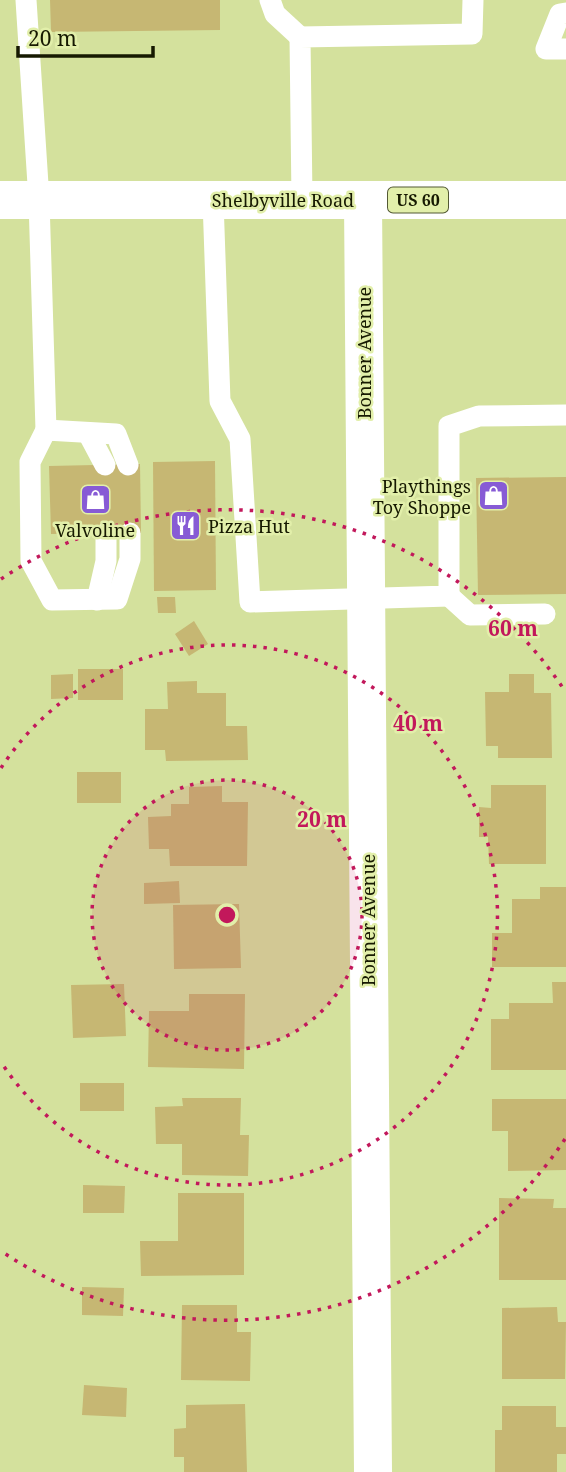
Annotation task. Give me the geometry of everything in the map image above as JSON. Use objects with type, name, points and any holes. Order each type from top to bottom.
[{"type":"street","name":"Shelbyville Road","points":[[0,200],[566,200]]},
{"type":"street","name":"Bonner Avenue","points":[[363,200],[373,1472]]},
{"type":"lane","points":[[26,0],[39,200],[46,430],[30,462],[31,561],[52,600],[117,599],[130,559],[130,533]]},
{"type":"lane","points":[[270,0],[275,14],[300,37],[472,34],[473,0]]},
{"type":"lane","points":[[566,12],[560,14],[546,49],[566,49]]},
{"type":"lane","points":[[300,37],[302,200]]},
{"type":"lane","points":[[214,200],[220,401],[240,439],[250,602],[449,596],[470,615],[545,614]]},
{"type":"lane","points":[[449,596],[449,426],[479,416],[566,415]]},
{"type":"lane","points":[[46,430],[116,434],[128,465]]},
{"type":"lane","points":[[88,433],[105,465]]},
{"type":"lane","points":[[97,600],[106,561],[106,533]]},
{"type":"building","points":[[50,0],[220,0],[220,30],[51,32]]},
{"type":"building","name":"Pizza Hut","points":[[215,461],[216,590],[154,591],[153,462]]},
{"type":"building","name":"Valvoline","points":[[140,464],[141,533],[51,534],[49,466]]},
{"type":"building","points":[[566,477],[566,594],[478,595],[476,478]]},
{"type":"building","points":[[157,597],[175,597],[176,613],[158,613]]},
{"type":"building","points":[[194,621],[208,644],[189,656],[175,634]]},
{"type":"building","points":[[78,669],[123,669],[123,700],[78,700]]},
{"type":"building","points":[[73,674],[73,698],[51,699],[51,675]]},
{"type":"building","points":[[509,674],[534,674],[534,693],[551,693],[552,758],[498,758],[498,746],[486,746],[485,692],[509,692]]},
{"type":"building","points":[[197,681],[197,693],[226,693],[226,726],[247,726],[248,760],[166,761],[165,750],[145,750],[145,709],[168,709],[167,682]]},
{"type":"building","points":[[77,772],[121,772],[121,803],[77,803]]},
{"type":"building","points":[[491,785],[546,785],[546,864],[489,864],[488,837],[479,837],[479,807],[491,808]]},
{"type":"building","points":[[222,786],[222,802],[248,802],[247,866],[170,866],[169,849],[149,849],[148,817],[171,816],[171,804],[189,804],[189,787]]},
{"type":"building","points":[[179,881],[180,903],[144,904],[144,883]]},
{"type":"building","points":[[540,887],[566,887],[566,967],[492,967],[492,933],[512,933],[512,899],[540,899]]},
{"type":"building","points":[[239,904],[241,968],[174,969],[173,905]]},
{"type":"building","points":[[552,982],[566,982],[566,1070],[491,1070],[491,1019],[509,1019],[509,1003],[553,1003]]},
{"type":"building","points":[[124,984],[126,1036],[73,1038],[71,985]]},
{"type":"building","points":[[189,994],[245,994],[244,1069],[148,1067],[149,1011],[189,1011]]},
{"type":"building","points":[[80,1083],[124,1083],[124,1111],[80,1111]]},
{"type":"building","points":[[182,1098],[241,1098],[240,1135],[249,1135],[248,1176],[182,1175],[182,1144],[156,1144],[155,1107],[183,1106]]},
{"type":"building","points":[[492,1099],[566,1099],[566,1170],[508,1171],[508,1131],[492,1131]]},
{"type":"building","points":[[83,1185],[125,1186],[124,1213],[83,1213]]},
{"type":"building","points":[[178,1193],[244,1193],[244,1275],[141,1276],[140,1241],[178,1241]]},
{"type":"building","points":[[499,1198],[554,1199],[553,1208],[566,1208],[566,1280],[499,1280]]},
{"type":"building","points":[[82,1287],[124,1288],[123,1316],[82,1315]]},
{"type":"building","points":[[182,1305],[237,1305],[237,1332],[251,1332],[250,1381],[181,1380]]},
{"type":"building","points":[[557,1307],[558,1322],[566,1322],[565,1379],[502,1379],[502,1308]]},
{"type":"building","points":[[84,1385],[127,1388],[126,1417],[82,1415]]},
{"type":"building","points":[[245,1404],[247,1472],[184,1472],[184,1457],[174,1457],[174,1429],[186,1428],[186,1405]]},
{"type":"building","points":[[502,1406],[556,1406],[556,1427],[566,1427],[566,1454],[557,1454],[557,1472],[495,1472],[495,1430],[502,1430]]},
{"type":"place","name":"Playthings Toy Shoppe","points":[[494,496]]},
{"type":"place","name":"Valvoline","points":[[95,499]]},
{"type":"place","name":"Pizza Hut","points":[[185,526]]}]
